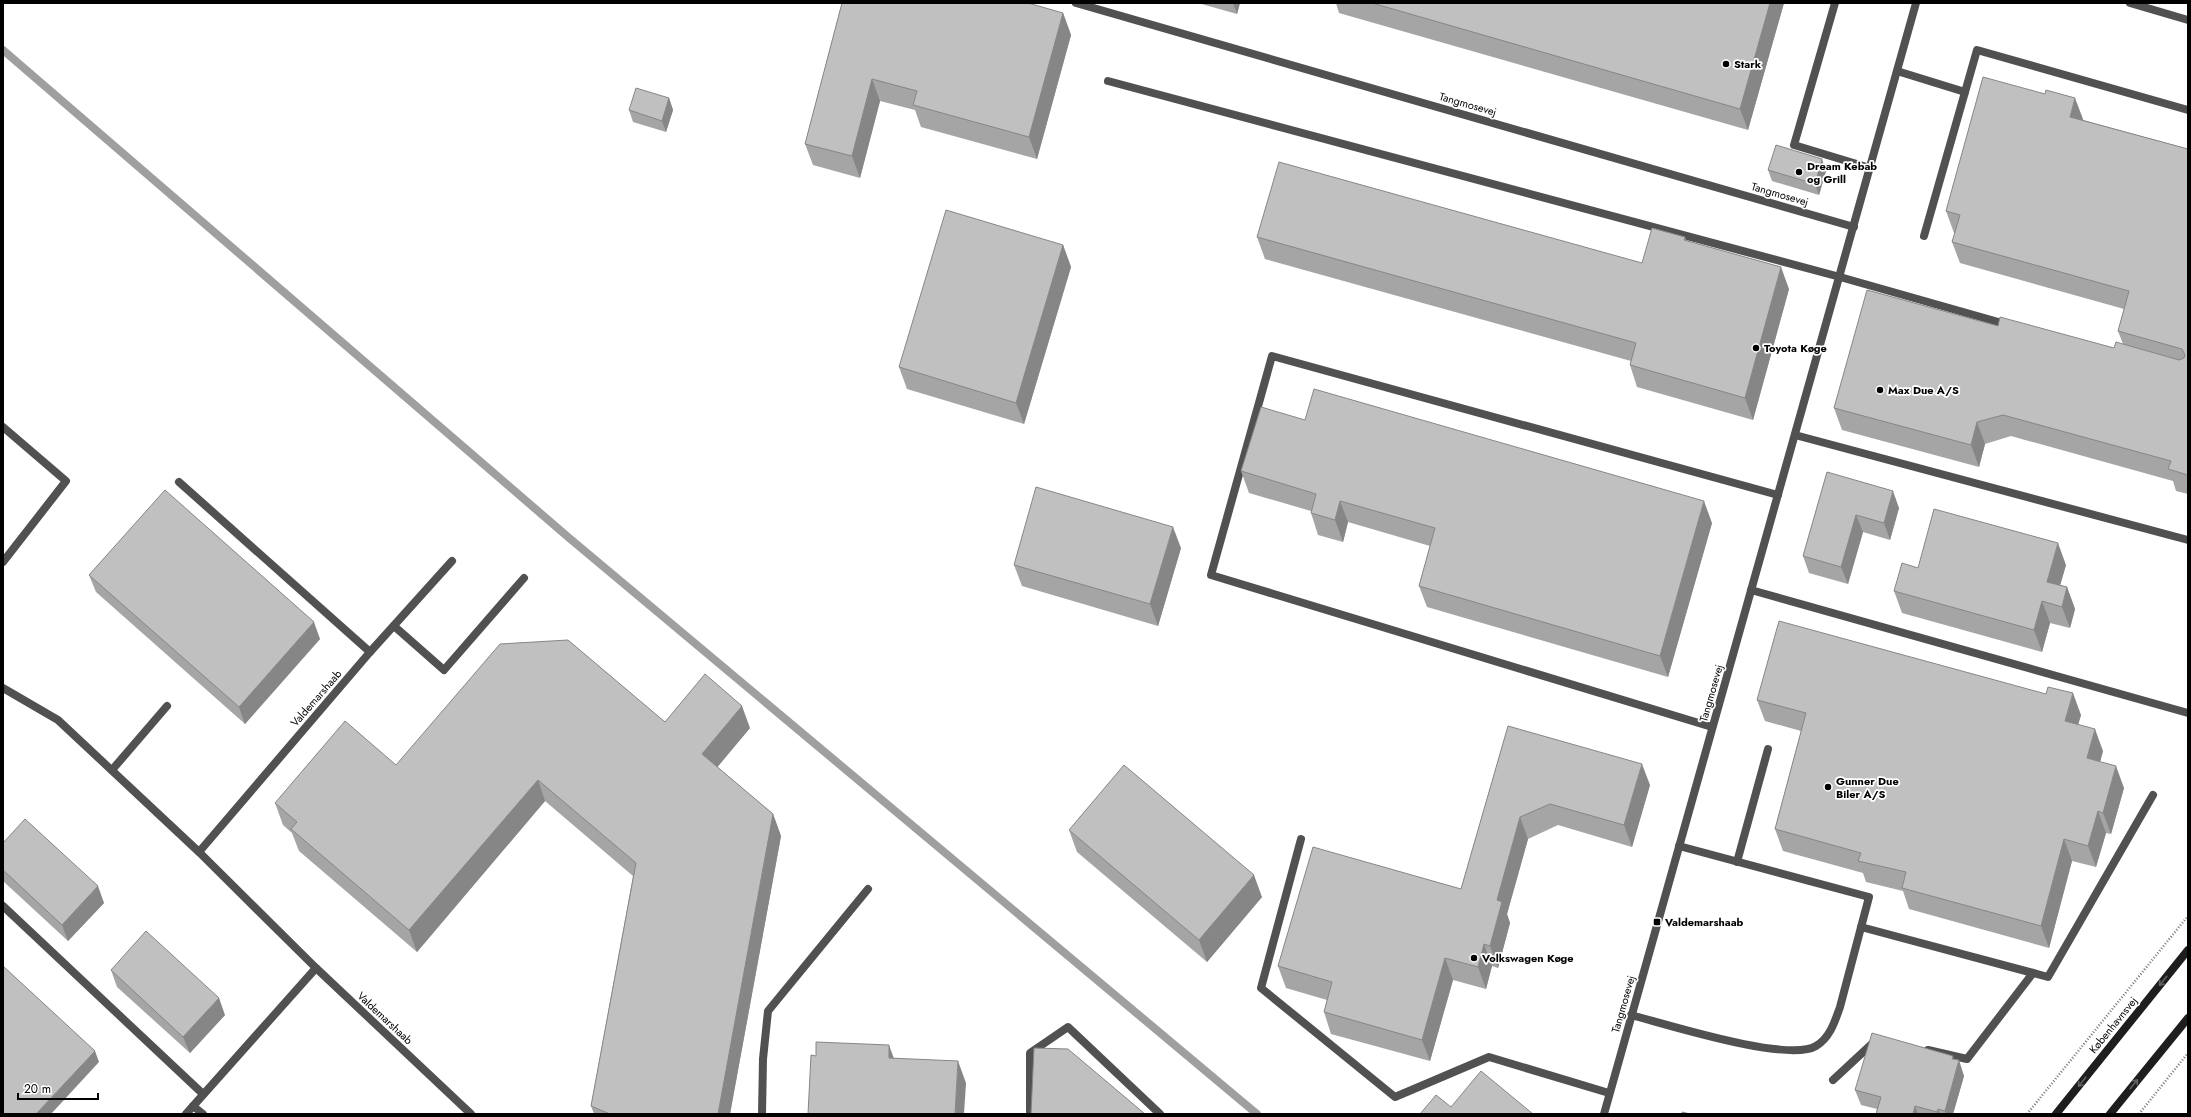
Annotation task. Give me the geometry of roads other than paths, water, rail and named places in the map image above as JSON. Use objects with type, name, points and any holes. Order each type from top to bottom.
[{"type":"main road","name":"Københavnsvej","points":[[2056,1114],[2188,950]]},
{"type":"main road","points":[[2110,1114],[2188,1018]]},
{"type":"street","name":"Tangmosevej","points":[[1076,3],[1854,227]]},
{"type":"street","points":[[1835,3],[1794,145],[1870,168]]},
{"type":"street","name":"Tangmosevej","points":[[1604,1114],[1916,3]]},
{"type":"street","points":[[2130,3],[2188,20]]},
{"type":"street","points":[[1924,236],[1977,50],[2188,110]]},
{"type":"street","points":[[1897,71],[1965,92]]},
{"type":"street","points":[[1108,81],[1840,277],[2014,327]]},
{"type":"street","points":[[1712,727],[1211,575],[1272,356],[1778,495]]},
{"type":"street","points":[[3,427],[66,481],[3,562]]},
{"type":"street","points":[[1795,435],[2188,540]]},
{"type":"street","points":[[179,482],[370,652]]},
{"type":"street","name":"Valdemarshaab","points":[[199,852],[370,652],[452,561]]},
{"type":"street","points":[[394,626],[444,670],[524,578]]},
{"type":"street","points":[[1751,590],[2188,713]]},
{"type":"street","name":"Valdemarshaab","points":[[3,688],[58,720],[199,852],[316,968],[471,1114]]},
{"type":"street","points":[[112,770],[167,706]]},
{"type":"street","points":[[1738,862],[1768,749]]},
{"type":"street","points":[[1861,927],[2048,977],[2153,795]]},
{"type":"street","points":[[1301,839],[1261,988],[1395,1097],[1489,1058],[1609,1092]]},
{"type":"street","points":[[1631,1015],[1761,1048],[1802,1050],[1816,1046],[1825,1038],[1833,1025],[1861,927],[1869,897],[1679,846]]},
{"type":"street","points":[[762,1114],[763,1059],[768,1011],[868,888]]},
{"type":"street","points":[[3,906],[203,1094]]},
{"type":"street","points":[[186,1114],[316,968]]},
{"type":"street","points":[[1923,1048],[1966,1059],[2033,973]]},
{"type":"street","points":[[1030,1114],[1030,1053],[1068,1026],[1160,1114]]},
{"type":"street","points":[[1833,1080],[1879,1038],[1886,1039]]},
{"type":"street","points":[[193,1106],[203,1114]]},
{"type":"waterway","points":[[3,50],[568,537],[1257,1114]]},
{"type":"place","name":"Stark","points":[[1726,64]]},
{"type":"place","name":"Dream Kebab og Grill","points":[[1799,172]]},
{"type":"place","name":"Toyota Køge","points":[[1756,348]]},
{"type":"place","name":"Max Due A/S","points":[[1880,390]]},
{"type":"place","name":"Gunner Due Biler A/S","points":[[1828,787]]},
{"type":"place","name":"Valdemarshaab","points":[[1657,922]]},
{"type":"place","name":"Volkswagen Køge","points":[[1474,958]]}]
